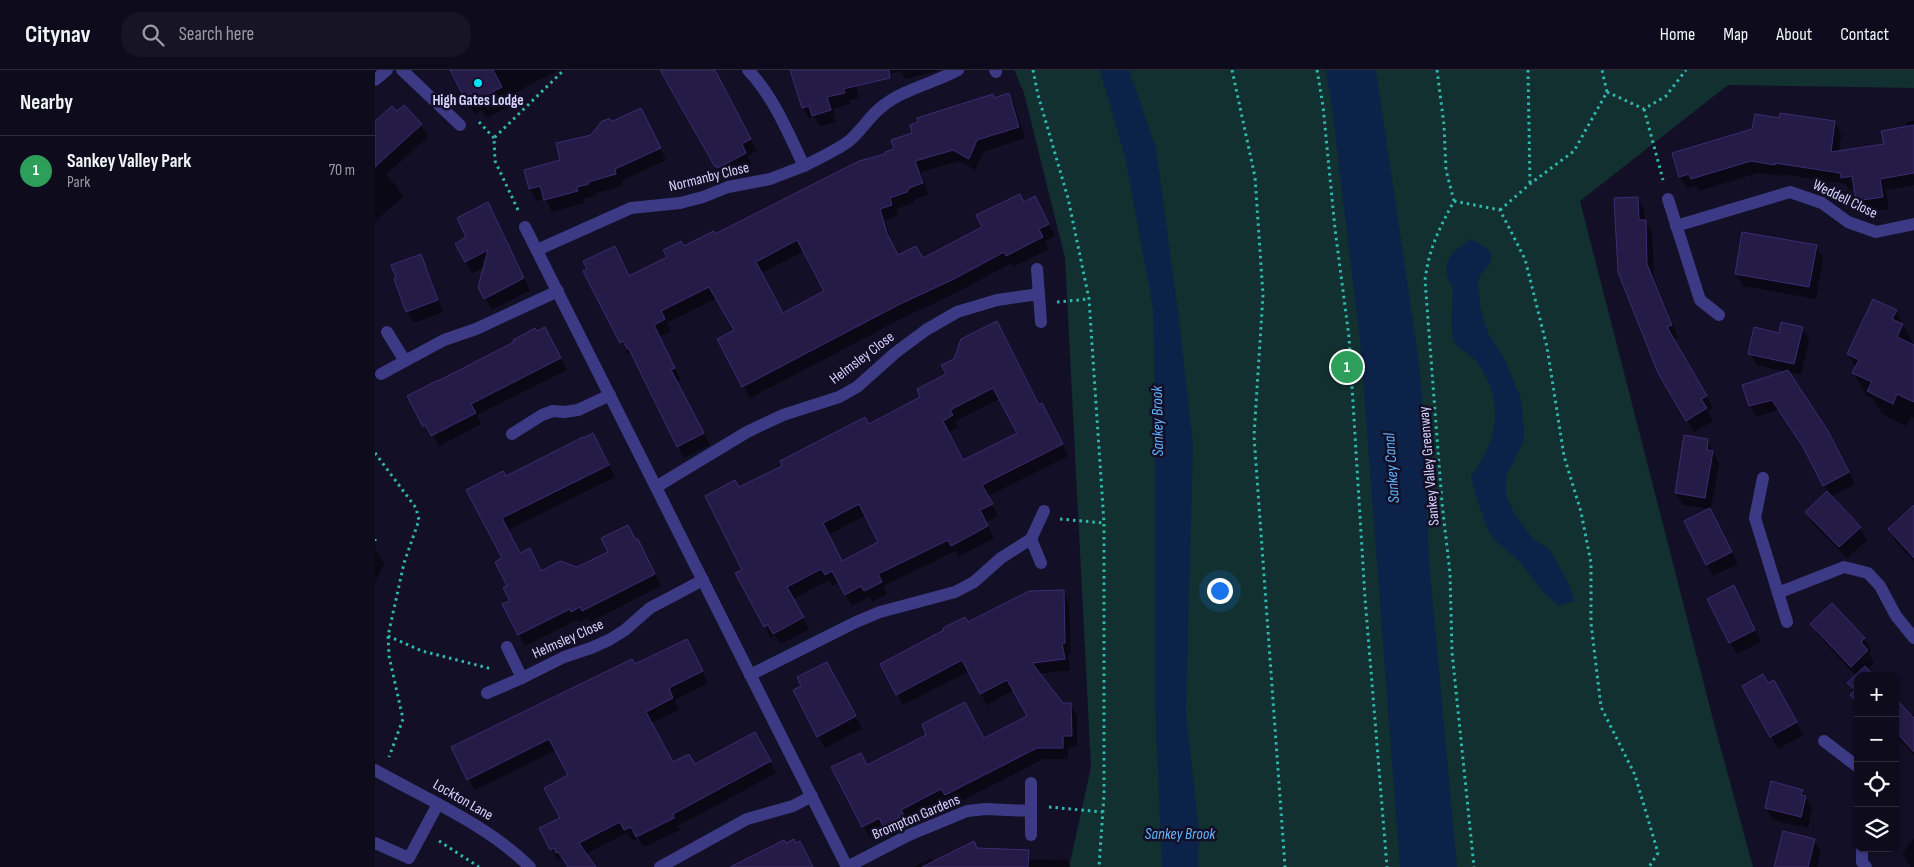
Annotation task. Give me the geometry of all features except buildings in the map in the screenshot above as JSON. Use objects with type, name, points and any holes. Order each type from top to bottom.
[{"type":"street","points":[[375,80],[387,70]]},
{"type":"street","points":[[403,70],[460,125]]},
{"type":"street","points":[[748,70],[771,99],[805,166]]},
{"type":"street","name":"Normanby Close","points":[[537,250],[631,208],[680,203],[703,197],[728,187],[770,179],[805,166],[849,141],[870,116],[885,104],[958,70]]},
{"type":"street","name":"Weddell Close","points":[[1676,226],[1789,192],[1822,202],[1849,222],[1876,232],[1914,224]]},
{"type":"street","points":[[1668,199],[1700,300],[1719,315]]},
{"type":"street","points":[[525,227],[847,867]]},
{"type":"street","points":[[1037,269],[1041,322]]},
{"type":"street","points":[[381,374],[444,340],[476,329],[558,291]]},
{"type":"street","name":"Helmsley Close","points":[[656,487],[747,432],[783,415],[839,397],[857,387],[895,353],[926,330],[957,312],[997,300],[1039,299]]},
{"type":"street","points":[[387,332],[405,361]]},
{"type":"street","points":[[512,434],[542,415],[553,411],[578,410],[611,395]]},
{"type":"street","points":[[1763,478],[1755,518],[1787,622]]},
{"type":"street","points":[[750,675],[864,618],[879,612],[955,592],[974,582],[1001,558],[1031,539],[1045,511]]},
{"type":"street","points":[[1031,539],[1041,563]]},
{"type":"street","points":[[1778,593],[1845,567],[1868,573],[1880,586],[1896,616],[1914,638]]},
{"type":"street","name":"Helmsley Close","points":[[487,693],[564,657],[609,640],[625,630],[650,608],[703,580]]},
{"type":"street","name":"Helmsley Close","points":[[507,647],[522,678]]},
{"type":"street","points":[[1824,741],[1854,764]]},
{"type":"street","name":"Lockton Lane","points":[[379,772],[474,823],[517,854],[530,867]]},
{"type":"street","points":[[1031,783],[1031,835]]},
{"type":"street","points":[[660,867],[747,818],[793,806],[812,796]]},
{"type":"street","points":[[375,843],[409,858],[438,804]]},
{"type":"street","name":"Brompton Gardens","points":[[847,867],[909,835],[967,811],[1031,809]]},
{"type":"street","points":[[1862,852],[1862,862],[1866,867]]},
{"type":"path","points":[[525,227],[495,161],[494,138],[565,70]]},
{"type":"path","points":[[1033,70],[1038,95],[1068,198],[1089,299],[1104,523],[1103,812],[1099,867]]},
{"type":"path","points":[[1232,70],[1255,178],[1263,295],[1254,436],[1285,867]]},
{"type":"path","points":[[1317,70],[1323,106],[1335,228],[1349,337],[1365,598],[1387,867]]},
{"type":"path","points":[[1437,70],[1444,125],[1446,170],[1454,201],[1500,210]]},
{"type":"path","points":[[1528,70],[1530,184]]},
{"type":"path","points":[[1500,210],[1530,184],[1574,151],[1607,92],[1602,70]]},
{"type":"path","points":[[1643,109],[1666,96],[1686,70]]},
{"type":"path","points":[[1607,92],[1643,109],[1668,199]]},
{"type":"path","name":"Sankey Valley Greenway","points":[[1454,201],[1437,233],[1427,258],[1425,280],[1442,503],[1450,573],[1452,652],[1474,867]]},
{"type":"path","points":[[1500,210],[1525,259],[1547,347],[1564,456],[1581,512],[1591,563],[1591,623],[1601,707],[1635,775],[1658,853],[1649,867]]},
{"type":"path","points":[[1039,299],[1089,299]]},
{"type":"path","points":[[375,453],[411,500],[416,508],[419,520],[402,571],[388,636],[389,656],[403,719],[398,737],[379,772]]},
{"type":"path","points":[[1045,511],[1060,520],[1104,523]]},
{"type":"path","points":[[388,636],[422,651],[522,678]]},
{"type":"path","points":[[1031,809],[1103,812]]},
{"type":"path","points":[[436,839],[479,867]]},
{"type":"green space","points":[[1014,70],[1914,70],[1914,88],[1728,85],[1580,201],[1715,727],[1753,867],[1069,867],[1091,767],[1065,258],[1024,93]]},
{"type":"water","name":"Sankey Brook","points":[[1100,70],[1129,70],[1156,148],[1178,311],[1193,444],[1186,712],[1199,832],[1198,867],[1162,867],[1155,705],[1155,403],[1153,308],[1125,157]]},
{"type":"water","name":"Sankey Canal","points":[[1326,70],[1376,70],[1418,355],[1425,428],[1430,572],[1457,867],[1400,867],[1360,339]]},
{"type":"water","points":[[1471,239],[1488,249],[1492,255],[1490,264],[1480,275],[1478,285],[1481,311],[1488,333],[1504,358],[1521,399],[1524,429],[1523,443],[1506,477],[1506,494],[1513,511],[1532,538],[1550,550],[1568,582],[1575,601],[1559,606],[1542,591],[1522,564],[1494,539],[1488,530],[1471,477],[1488,448],[1493,434],[1495,405],[1485,376],[1476,361],[1458,347],[1454,341],[1452,323],[1453,287],[1448,280],[1447,266],[1452,254]]},
{"type":"place","name":"High Gates Lodge","points":[[478,83]]},
{"type":"place","name":"Sankey Valley Park","points":[[1347,367]]}]
